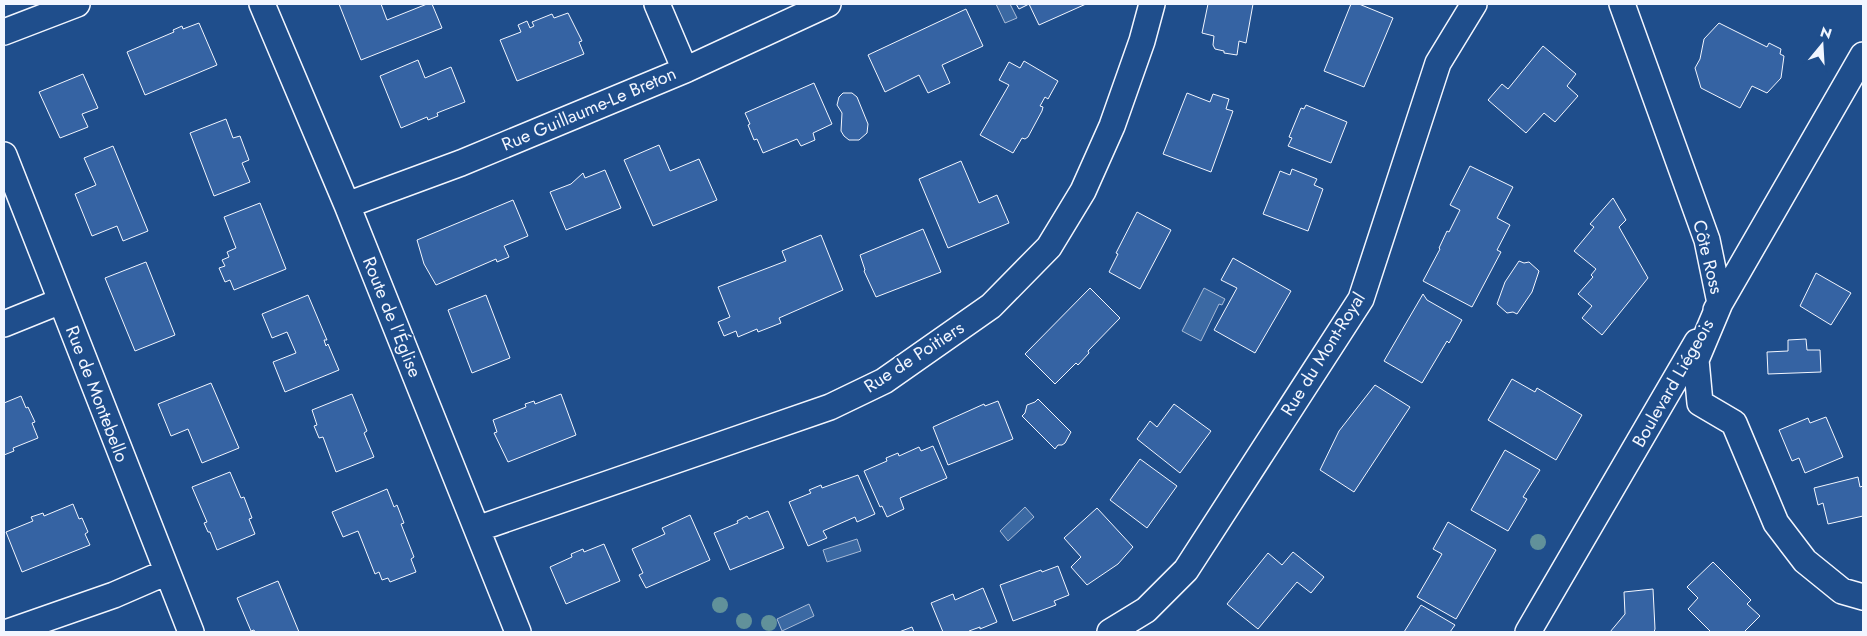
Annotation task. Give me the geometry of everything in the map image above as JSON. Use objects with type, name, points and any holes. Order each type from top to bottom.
[{"type":"street","points":[[4,32],[77,4]]},
{"type":"street","name":"Route de l'Église","points":[[262,4],[347,205],[518,632]]},
{"type":"street","points":[[657,4],[685,70]]},
{"type":"street","name":"Rue Guillaume-Le Breton","points":[[347,205],[462,163],[685,70],[828,4]]},
{"type":"street","name":"Rue de Poitiers","points":[[477,529],[830,407],[884,381],[991,306],[1049,247],[1083,191],[1112,126],[1142,41],[1152,4]]},
{"type":"street","name":"Rue du Mont-Royal","points":[[1110,632],[1146,610],[1186,570],[1361,299],[1438,64],[1474,4]]},
{"type":"street","name":"Côte Ross","points":[[1622,4],[1707,240],[1720,303],[1696,360],[1700,402],[1734,423],[1776,523],[1805,561],[1842,592],[1863,597]]},
{"type":"street","name":"Boulevard Liégeois","points":[[1528,632],[1863,55]]},
{"type":"street","name":"Rue de Montebello","points":[[4,155],[191,632]]},
{"type":"street","points":[[4,324],[61,301]]},
{"type":"street","points":[[8,632],[114,595],[167,572]]},
{"type":"water","points":[[996,4],[1010,4],[1017,18],[1005,23]]},
{"type":"water","points":[[1204,288],[1225,299],[1222,305],[1219,304],[1201,341],[1182,331]]},
{"type":"water","points":[[1025,507],[1034,517],[1008,541],[1000,531]]},
{"type":"water","points":[[857,539],[861,551],[827,562],[823,550]]},
{"type":"water","points":[[809,604],[814,616],[782,631],[777,619]]},
{"type":"building","points":[[339,4],[381,4],[387,20],[427,4],[432,4],[442,28],[361,60]]},
{"type":"building","points":[[1016,4],[1029,4],[1019,9]]},
{"type":"building","points":[[1029,4],[1086,4],[1039,25]]},
{"type":"building","points":[[1208,4],[1253,4],[1246,43],[1239,41],[1237,55],[1215,49],[1213,45],[1214,36],[1202,33]]},
{"type":"building","points":[[1351,4],[1359,4],[1393,18],[1364,87],[1324,71]]},
{"type":"building","points":[[966,9],[983,46],[942,65],[950,83],[928,93],[919,75],[885,92],[868,55]]},
{"type":"building","points":[[568,13],[582,41],[579,42],[584,54],[517,81],[500,40],[521,32],[518,25],[527,21],[530,28],[534,26],[532,22],[552,14],[554,18]]},
{"type":"building","points":[[199,23],[217,65],[145,95],[127,52],[174,32],[173,30],[182,26],[183,29]]},
{"type":"building","points":[[1719,23],[1767,47],[1769,43],[1781,49],[1780,54],[1784,56],[1781,78],[1767,93],[1752,86],[1740,108],[1701,88],[1695,68],[1700,59],[1704,39]]},
{"type":"building","points":[[1543,46],[1576,74],[1567,86],[1578,96],[1555,122],[1544,113],[1526,133],[1488,100],[1502,84],[1508,89]]},
{"type":"building","points":[[418,60],[425,78],[451,67],[465,102],[437,113],[438,116],[428,120],[427,117],[401,128],[380,76]]},
{"type":"building","points":[[1024,61],[1058,81],[1048,99],[1045,97],[1040,106],[1043,107],[1042,111],[1028,137],[1022,138],[1013,153],[980,135],[1009,85],[999,80],[1009,62],[1020,68]]},
{"type":"building","points":[[83,74],[98,108],[82,114],[88,127],[60,138],[39,92]]},
{"type":"building","points":[[814,83],[832,124],[813,133],[815,140],[801,146],[797,139],[763,153],[757,139],[754,140],[745,113]]},
{"type":"building","points":[[843,93],[852,93],[857,97],[868,124],[867,133],[859,140],[849,140],[841,131],[842,113],[837,105],[839,97]]},
{"type":"building","points":[[1187,93],[1210,102],[1213,94],[1229,99],[1226,109],[1233,111],[1211,172],[1163,154]]},
{"type":"building","points":[[1306,105],[1347,122],[1331,163],[1288,146],[1292,138],[1289,137],[1301,108],[1304,109]]},
{"type":"building","points":[[226,119],[233,138],[240,136],[249,160],[242,163],[250,182],[214,196],[190,133]]},
{"type":"building","points":[[659,145],[670,171],[699,159],[717,200],[653,226],[624,160]]},
{"type":"building","points":[[113,146],[148,231],[123,241],[117,226],[92,236],[75,194],[96,185],[84,158]]},
{"type":"building","points":[[961,161],[979,203],[997,195],[1009,223],[948,248],[919,179]]},
{"type":"building","points":[[1470,166],[1513,187],[1497,218],[1510,225],[1497,250],[1501,252],[1472,307],[1423,281],[1447,231],[1449,232],[1460,210],[1450,205]]},
{"type":"building","points":[[1292,169],[1317,179],[1314,185],[1323,189],[1308,231],[1263,214],[1280,171],[1290,175]]},
{"type":"building","points":[[605,170],[621,208],[566,230],[550,192],[571,184],[583,173],[585,178]]},
{"type":"building","points":[[1613,198],[1626,220],[1619,227],[1648,278],[1602,335],[1582,318],[1592,306],[1578,294],[1593,277],[1591,275],[1596,269],[1574,251],[1594,227],[1590,224]]},
{"type":"building","points":[[513,200],[528,236],[504,246],[509,257],[497,262],[496,259],[436,285],[424,264],[417,240]]},
{"type":"building","points":[[260,203],[286,269],[234,290],[230,280],[225,282],[219,268],[225,266],[222,260],[229,257],[227,252],[236,248],[224,217]]},
{"type":"building","points":[[1137,212],[1171,230],[1140,289],[1109,272],[1118,254],[1116,253]]},
{"type":"building","points":[[923,229],[941,272],[876,297],[864,271],[860,255]]},
{"type":"building","points":[[821,235],[843,290],[779,318],[781,323],[758,332],[757,329],[738,337],[736,331],[724,336],[718,322],[730,317],[718,287],[786,261],[782,251]]},
{"type":"building","points":[[1233,258],[1291,291],[1255,353],[1214,330],[1237,288],[1221,280]]},
{"type":"building","points":[[1519,261],[1529,262],[1539,271],[1532,292],[1517,314],[1513,312],[1507,313],[1497,304],[1505,282]]},
{"type":"building","points":[[146,262],[175,335],[135,351],[105,278]]},
{"type":"building","points":[[1816,273],[1851,293],[1831,325],[1800,306]]},
{"type":"building","points":[[1090,288],[1120,318],[1088,351],[1089,353],[1078,365],[1076,363],[1055,384],[1025,354]]},
{"type":"building","points":[[1423,294],[1427,300],[1462,320],[1422,383],[1384,361]]},
{"type":"building","points":[[308,295],[327,340],[324,340],[326,346],[328,344],[339,370],[285,392],[273,362],[296,353],[287,332],[272,338],[262,314]]},
{"type":"building","points":[[486,295],[510,358],[472,373],[448,310]]},
{"type":"building","points":[[1806,339],[1807,350],[1820,350],[1821,372],[1768,374],[1767,352],[1788,351],[1788,340]]},
{"type":"building","points":[[1512,379],[1535,392],[1537,388],[1582,415],[1556,460],[1488,420]]},
{"type":"building","points":[[211,383],[239,448],[202,463],[188,429],[171,436],[158,404]]},
{"type":"building","points":[[1375,385],[1410,407],[1354,492],[1320,470],[1339,431]]},
{"type":"building","points":[[352,394],[367,431],[364,433],[374,457],[336,472],[323,437],[319,438],[314,426],[317,425],[312,410]]},
{"type":"building","points":[[561,394],[576,435],[508,462],[494,433],[497,432],[493,420],[526,407],[525,404],[534,401],[535,404]]},
{"type":"building","points":[[21,396],[35,422],[32,423],[38,438],[13,448],[14,451],[4,455],[4,403]]},
{"type":"building","points":[[1038,399],[1071,432],[1065,443],[1058,445],[1055,449],[1022,416],[1027,405]]},
{"type":"building","points":[[998,401],[1013,439],[948,465],[933,427],[984,404],[985,406]]},
{"type":"building","points":[[1174,404],[1211,431],[1180,473],[1137,439],[1150,421],[1157,427]]},
{"type":"building","points":[[1826,417],[1843,457],[1805,473],[1799,458],[1792,461],[1779,430],[1808,418],[1810,423]]},
{"type":"building","points":[[933,446],[947,478],[900,498],[904,509],[887,517],[882,506],[880,507],[864,471],[887,461],[886,458],[898,453],[899,456],[919,447],[921,451]]},
{"type":"building","points":[[1505,450],[1540,470],[1523,497],[1527,499],[1508,531],[1471,510]]},
{"type":"building","points":[[1140,459],[1177,486],[1147,528],[1110,500]]},
{"type":"building","points":[[230,472],[241,498],[244,497],[252,518],[249,519],[255,534],[217,550],[210,532],[208,532],[204,523],[207,522],[192,487]]},
{"type":"building","points":[[858,475],[875,514],[857,522],[855,517],[823,531],[827,538],[808,546],[789,502],[811,493],[809,490],[821,485],[822,488]]},
{"type":"building","points":[[1858,477],[1860,487],[1863,486],[1863,516],[1828,524],[1823,503],[1818,505],[1814,488]]},
{"type":"building","points":[[387,489],[394,507],[397,505],[404,523],[401,524],[414,557],[411,559],[416,572],[390,582],[388,578],[382,580],[379,572],[375,574],[358,531],[343,537],[332,512]]},
{"type":"building","points":[[73,504],[79,519],[82,518],[88,532],[85,534],[90,545],[22,572],[6,532],[33,521],[31,517],[43,513],[44,516]]},
{"type":"building","points":[[1097,508],[1133,547],[1118,564],[1087,585],[1071,567],[1081,557],[1064,538]]},
{"type":"building","points":[[768,511],[784,548],[730,570],[714,533],[738,523],[737,521],[747,516],[749,519]]},
{"type":"building","points":[[690,515],[710,560],[646,588],[639,575],[643,573],[632,549],[665,534],[662,528]]},
{"type":"building","points":[[1448,522],[1496,550],[1456,619],[1417,597],[1442,554],[1433,549]]},
{"type":"building","points":[[604,544],[620,581],[566,604],[550,567],[572,557],[571,554],[583,549],[584,552]]},
{"type":"building","points":[[1293,552],[1324,577],[1311,593],[1297,582],[1258,629],[1227,604],[1268,553],[1282,565]]},
{"type":"building","points":[[1713,562],[1751,600],[1747,604],[1760,616],[1744,632],[1711,632],[1688,609],[1698,598],[1687,587]]},
{"type":"building","points":[[1058,566],[1069,595],[1054,601],[1056,605],[1013,621],[1000,585]]},
{"type":"building","points":[[278,581],[299,632],[251,631],[237,598]]},
{"type":"building","points":[[983,588],[997,622],[970,632],[943,632],[931,603],[953,594],[955,600]]},
{"type":"building","points":[[1653,589],[1654,632],[1610,632],[1625,614],[1624,592]]},
{"type":"building","points":[[1421,605],[1455,625],[1450,632],[1404,632]]},
{"type":"building","points":[[912,627],[914,632],[899,632]]}]
